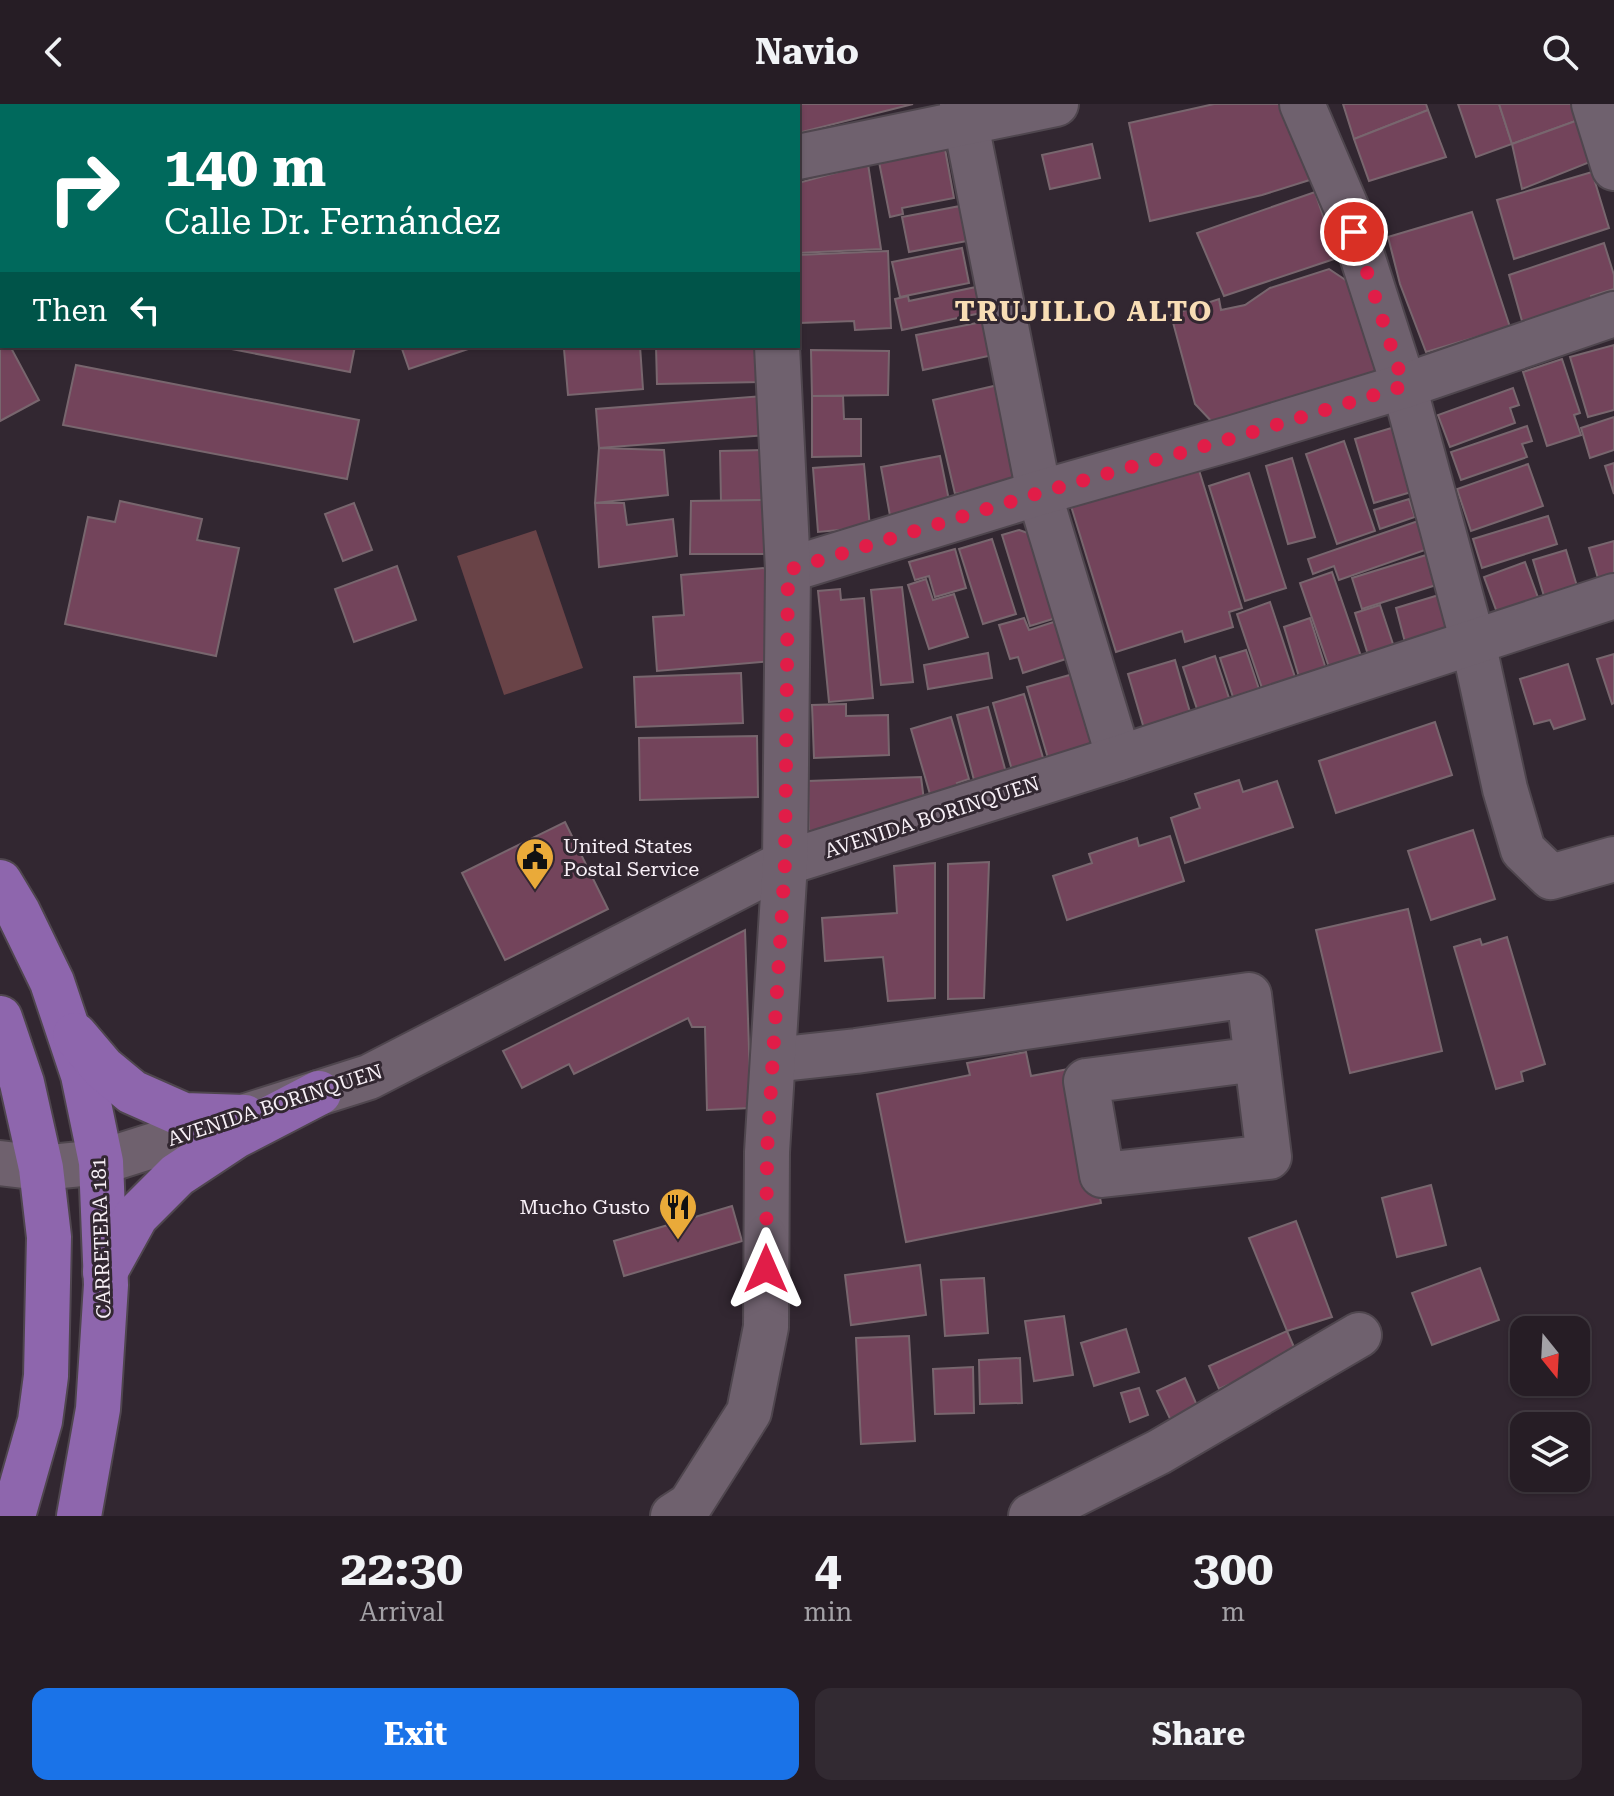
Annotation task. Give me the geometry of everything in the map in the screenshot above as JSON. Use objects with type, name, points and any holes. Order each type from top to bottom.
[{"type":"main road","name":"CARRETERA 181","points":[[0,882],[52,982],[83,1075],[101,1162],[105,1272],[98,1409],[79,1516]]},
{"type":"main road","points":[[0,1018],[22,1083],[20,1166],[49,1237],[46,1376],[40,1421],[13,1516]]},
{"type":"main road","points":[[66,1024],[103,1068],[132,1092],[184,1115],[245,1117]]},
{"type":"main road","points":[[105,1272],[136,1216],[177,1175],[236,1136],[319,1093]]},
{"type":"street","points":[[800,156],[964,113],[1056,104]]},
{"type":"street","points":[[1302,104],[1347,209],[1404,386],[1473,642],[1505,789],[1523,850],[1551,877],[1614,859]]},
{"type":"street","points":[[1594,104],[1614,168]]},
{"type":"street","points":[[964,113],[1039,493],[1119,758]]},
{"type":"street","points":[[788,570],[1404,386],[1614,314]]},
{"type":"street","points":[[689,1512],[749,1412],[766,1327],[767,1152],[785,863],[788,570],[777,348]]},
{"type":"street","name":"AVENIDA BORINQUEN","points":[[20,1166],[101,1162],[369,1077],[785,863],[1119,758],[1614,596]]},
{"type":"street","points":[[773,1060],[1249,995],[1257,1059]]},
{"type":"street","points":[[1031,1516],[1159,1452],[1359,1335]]},
{"type":"shaded area","points":[[536,530],[583,668],[504,695],[457,556]]},
{"type":"building","points":[[800,104],[913,104],[800,132]]},
{"type":"building","points":[[1214,104],[1290,104],[1316,178],[1262,195],[1150,221],[1129,123]]},
{"type":"building","points":[[1343,104],[1426,104],[1428,110],[1354,139]]},
{"type":"building","points":[[1458,104],[1499,104],[1512,144],[1476,157]]},
{"type":"building","points":[[1499,104],[1576,104],[1581,119],[1512,144]]},
{"type":"building","points":[[1428,110],[1446,157],[1369,181],[1354,139]]},
{"type":"building","points":[[1581,119],[1595,160],[1522,189],[1512,144]]},
{"type":"building","points":[[1092,144],[1100,178],[1050,189],[1042,155]]},
{"type":"building","points":[[945,149],[954,198],[902,208],[903,214],[890,217],[879,162]]},
{"type":"building","points":[[868,164],[881,249],[800,253],[800,182]]},
{"type":"building","points":[[1592,172],[1609,228],[1514,259],[1497,200]]},
{"type":"building","points":[[1315,192],[1337,258],[1224,296],[1197,233]]},
{"type":"building","points":[[960,206],[967,241],[909,252],[902,217]]},
{"type":"building","points":[[1472,212],[1510,327],[1426,352],[1400,284],[1388,237]]},
{"type":"building","points":[[1604,243],[1614,275],[1614,289],[1591,296],[1593,309],[1524,328],[1509,275]]},
{"type":"building","points":[[962,248],[969,283],[900,297],[892,262]]},
{"type":"building","points":[[888,251],[891,328],[855,330],[854,321],[800,323],[800,255]]},
{"type":"building","points":[[1329,269],[1359,289],[1387,374],[1216,426],[1195,404],[1171,315],[1219,299],[1221,310],[1245,305],[1270,288]]},
{"type":"building","points":[[976,287],[981,313],[902,330],[895,299],[908,296],[909,301]]},
{"type":"building","points":[[987,321],[993,355],[923,370],[916,335]]},
{"type":"building","points":[[1614,345],[1614,410],[1588,417],[1570,357]]},
{"type":"building","points":[[0,348],[11,348],[39,400],[0,421]]},
{"type":"building","points":[[226,348],[355,348],[350,372]]},
{"type":"building","points":[[402,348],[471,348],[409,369]]},
{"type":"building","points":[[640,348],[643,389],[568,395],[564,349]]},
{"type":"building","points":[[656,348],[761,348],[761,382],[657,384]]},
{"type":"building","points":[[811,350],[889,351],[888,395],[812,396]]},
{"type":"building","points":[[1562,359],[1580,413],[1574,415],[1581,435],[1547,446],[1523,372]]},
{"type":"building","points":[[76,365],[359,420],[347,479],[63,425]]},
{"type":"building","points":[[1011,382],[1032,476],[955,494],[933,400]]},
{"type":"building","points":[[1513,388],[1519,405],[1510,408],[1515,423],[1450,447],[1438,415]]},
{"type":"building","points":[[763,396],[766,435],[599,448],[596,409]]},
{"type":"building","points":[[812,396],[843,396],[844,419],[861,419],[861,456],[812,457]]},
{"type":"building","points":[[1614,417],[1614,450],[1590,458],[1581,428]]},
{"type":"building","points":[[1398,426],[1418,490],[1374,503],[1355,439]]},
{"type":"building","points":[[1527,426],[1532,441],[1522,444],[1527,457],[1461,480],[1451,452]]},
{"type":"building","points":[[1344,441],[1375,531],[1337,544],[1306,454]]},
{"type":"building","points":[[599,448],[664,450],[668,495],[595,503]]},
{"type":"building","points":[[769,450],[769,500],[721,501],[720,451]]},
{"type":"building","points":[[940,456],[951,510],[891,521],[881,467]]},
{"type":"building","points":[[1292,458],[1315,537],[1288,544],[1266,466]]},
{"type":"building","points":[[1614,463],[1614,494],[1605,466]]},
{"type":"building","points":[[864,464],[870,527],[818,532],[813,468]]},
{"type":"building","points":[[1528,464],[1543,506],[1471,531],[1457,489]]},
{"type":"building","points":[[1198,467],[1242,608],[1229,612],[1233,627],[1185,642],[1182,631],[1116,652],[1071,506]]},
{"type":"building","points":[[1249,473],[1286,588],[1245,601],[1209,486]]},
{"type":"building","points":[[1409,499],[1415,517],[1380,529],[1374,510]]},
{"type":"building","points":[[769,500],[770,554],[690,554],[691,501]]},
{"type":"building","points":[[120,501],[202,519],[197,540],[239,548],[216,656],[65,624],[88,517],[115,522]]},
{"type":"building","points":[[354,503],[372,550],[343,561],[325,514]]},
{"type":"building","points":[[595,503],[624,503],[627,525],[673,519],[677,556],[599,567]]},
{"type":"building","points":[[1548,516],[1557,544],[1482,568],[1473,539]]},
{"type":"building","points":[[1418,521],[1428,549],[1339,580],[1334,566],[1313,574],[1308,559]]},
{"type":"building","points":[[1019,530],[1043,538],[1069,614],[1030,626],[1002,535]]},
{"type":"building","points":[[992,539],[1016,614],[983,624],[959,549]]},
{"type":"building","points":[[1614,541],[1614,581],[1600,585],[1589,548]]},
{"type":"building","points":[[955,549],[966,588],[935,597],[929,576],[915,580],[909,562]]},
{"type":"building","points":[[1566,550],[1580,596],[1547,606],[1533,560]]},
{"type":"building","points":[[1426,555],[1436,585],[1362,609],[1352,578]]},
{"type":"building","points":[[1525,562],[1540,603],[1499,618],[1484,577]]},
{"type":"building","points":[[397,566],[416,620],[354,642],[335,589]]},
{"type":"building","points":[[765,568],[773,661],[657,671],[653,617],[684,615],[681,575]]},
{"type":"building","points":[[1332,572],[1363,662],[1331,673],[1300,583]]},
{"type":"building","points":[[926,579],[933,600],[954,594],[968,637],[929,649],[908,585]]},
{"type":"building","points":[[902,587],[913,682],[881,685],[871,590]]},
{"type":"building","points":[[840,589],[841,600],[864,598],[873,698],[829,702],[818,591]]},
{"type":"building","points":[[1442,594],[1453,633],[1406,646],[1396,608]]},
{"type":"building","points":[[1270,602],[1298,686],[1265,697],[1237,614]]},
{"type":"building","points":[[1380,605],[1395,650],[1369,658],[1355,613]]},
{"type":"building","points":[[1024,618],[1029,630],[1066,618],[1078,655],[1023,673],[1018,657],[1010,659],[999,625]]},
{"type":"building","points":[[1310,618],[1326,669],[1299,677],[1284,627]]},
{"type":"building","points":[[1246,650],[1262,698],[1236,706],[1220,658]]},
{"type":"building","points":[[988,653],[992,678],[928,689],[924,665]]},
{"type":"building","points":[[1614,654],[1614,703],[1612,704],[1597,659]]},
{"type":"building","points":[[1215,656],[1232,707],[1200,718],[1183,667]]},
{"type":"building","points":[[1175,660],[1192,719],[1145,732],[1128,674]]},
{"type":"building","points":[[1568,664],[1585,719],[1554,729],[1550,720],[1534,724],[1520,679]]},
{"type":"building","points":[[1080,672],[1094,752],[1050,765],[1027,687]]},
{"type":"building","points":[[741,673],[743,723],[636,727],[634,677]]},
{"type":"building","points":[[1024,694],[1047,771],[1015,781],[993,703]]},
{"type":"building","points":[[846,704],[846,716],[888,715],[889,755],[814,758],[812,705]]},
{"type":"building","points":[[988,707],[1007,776],[975,784],[957,715]]},
{"type":"building","points":[[951,717],[969,779],[957,783],[961,792],[932,801],[911,729]]},
{"type":"building","points":[[1435,722],[1452,775],[1336,813],[1319,761]]},
{"type":"building","points":[[757,736],[758,797],[640,800],[639,738]]},
{"type":"building","points":[[921,777],[925,808],[889,822],[809,831],[808,781]]},
{"type":"building","points":[[1239,780],[1243,792],[1277,781],[1293,827],[1185,863],[1171,818],[1200,808],[1195,794]]},
{"type":"building","name":"United States Postal Service","points":[[565,822],[608,909],[505,960],[462,873]]},
{"type":"building","points":[[1473,830],[1495,899],[1431,920],[1408,851]]},
{"type":"building","points":[[1170,836],[1184,881],[1067,920],[1053,876],[1092,863],[1089,854],[1137,838],[1139,846]]},
{"type":"building","points":[[989,862],[984,998],[948,999],[948,864]]},
{"type":"building","points":[[935,863],[935,998],[888,1001],[883,957],[825,961],[822,918],[897,913],[894,866]]},
{"type":"building","points":[[1408,909],[1442,1051],[1350,1073],[1316,930]]},
{"type":"building","points":[[745,930],[751,1108],[707,1110],[705,1027],[692,1027],[688,1018],[574,1074],[569,1064],[522,1088],[503,1051]]},
{"type":"building","points":[[1507,937],[1545,1064],[1521,1072],[1523,1081],[1496,1089],[1454,947],[1480,939],[1482,945]]},
{"type":"building","points":[[1026,1052],[1031,1076],[1074,1068],[1101,1203],[906,1242],[877,1094],[970,1075],[967,1063]]},
{"type":"building","points":[[1431,1185],[1446,1245],[1397,1257],[1382,1198]]},
{"type":"building","name":"Mucho Gusto","points":[[732,1206],[742,1241],[624,1276],[614,1241]]},
{"type":"building","points":[[1296,1221],[1332,1317],[1287,1331],[1249,1238]]},
{"type":"building","points":[[920,1265],[926,1315],[851,1325],[845,1275]]},
{"type":"building","points":[[1480,1268],[1499,1320],[1432,1345],[1412,1293]]},
{"type":"building","points":[[984,1278],[988,1333],[945,1336],[941,1280]]},
{"type":"building","points":[[1064,1316],[1073,1375],[1034,1381],[1025,1321]]},
{"type":"building","points":[[1126,1329],[1139,1372],[1094,1386],[1081,1343]]},
{"type":"building","points":[[1287,1331],[1297,1354],[1219,1389],[1209,1366]]},
{"type":"building","points":[[909,1336],[915,1441],[861,1444],[856,1338]]},
{"type":"building","points":[[1020,1358],[1022,1403],[980,1404],[979,1360]]},
{"type":"building","points":[[973,1367],[974,1413],[935,1414],[933,1369]]},
{"type":"building","points":[[1185,1378],[1199,1410],[1172,1423],[1157,1391]]},
{"type":"building","points":[[1139,1388],[1148,1415],[1130,1422],[1121,1393]]},
{"type":"place","name":"United States Postal Service","points":[[535,891]]},
{"type":"place","name":"Mucho Gusto","points":[[678,1241]]},
{"type":"district","name":"TRUJILLO ALTO","points":[[1084,311]]},
{"type":"route","points":[[766,1269],[767,1152],[785,863],[788,570],[1404,386],[1354,232]]}]
